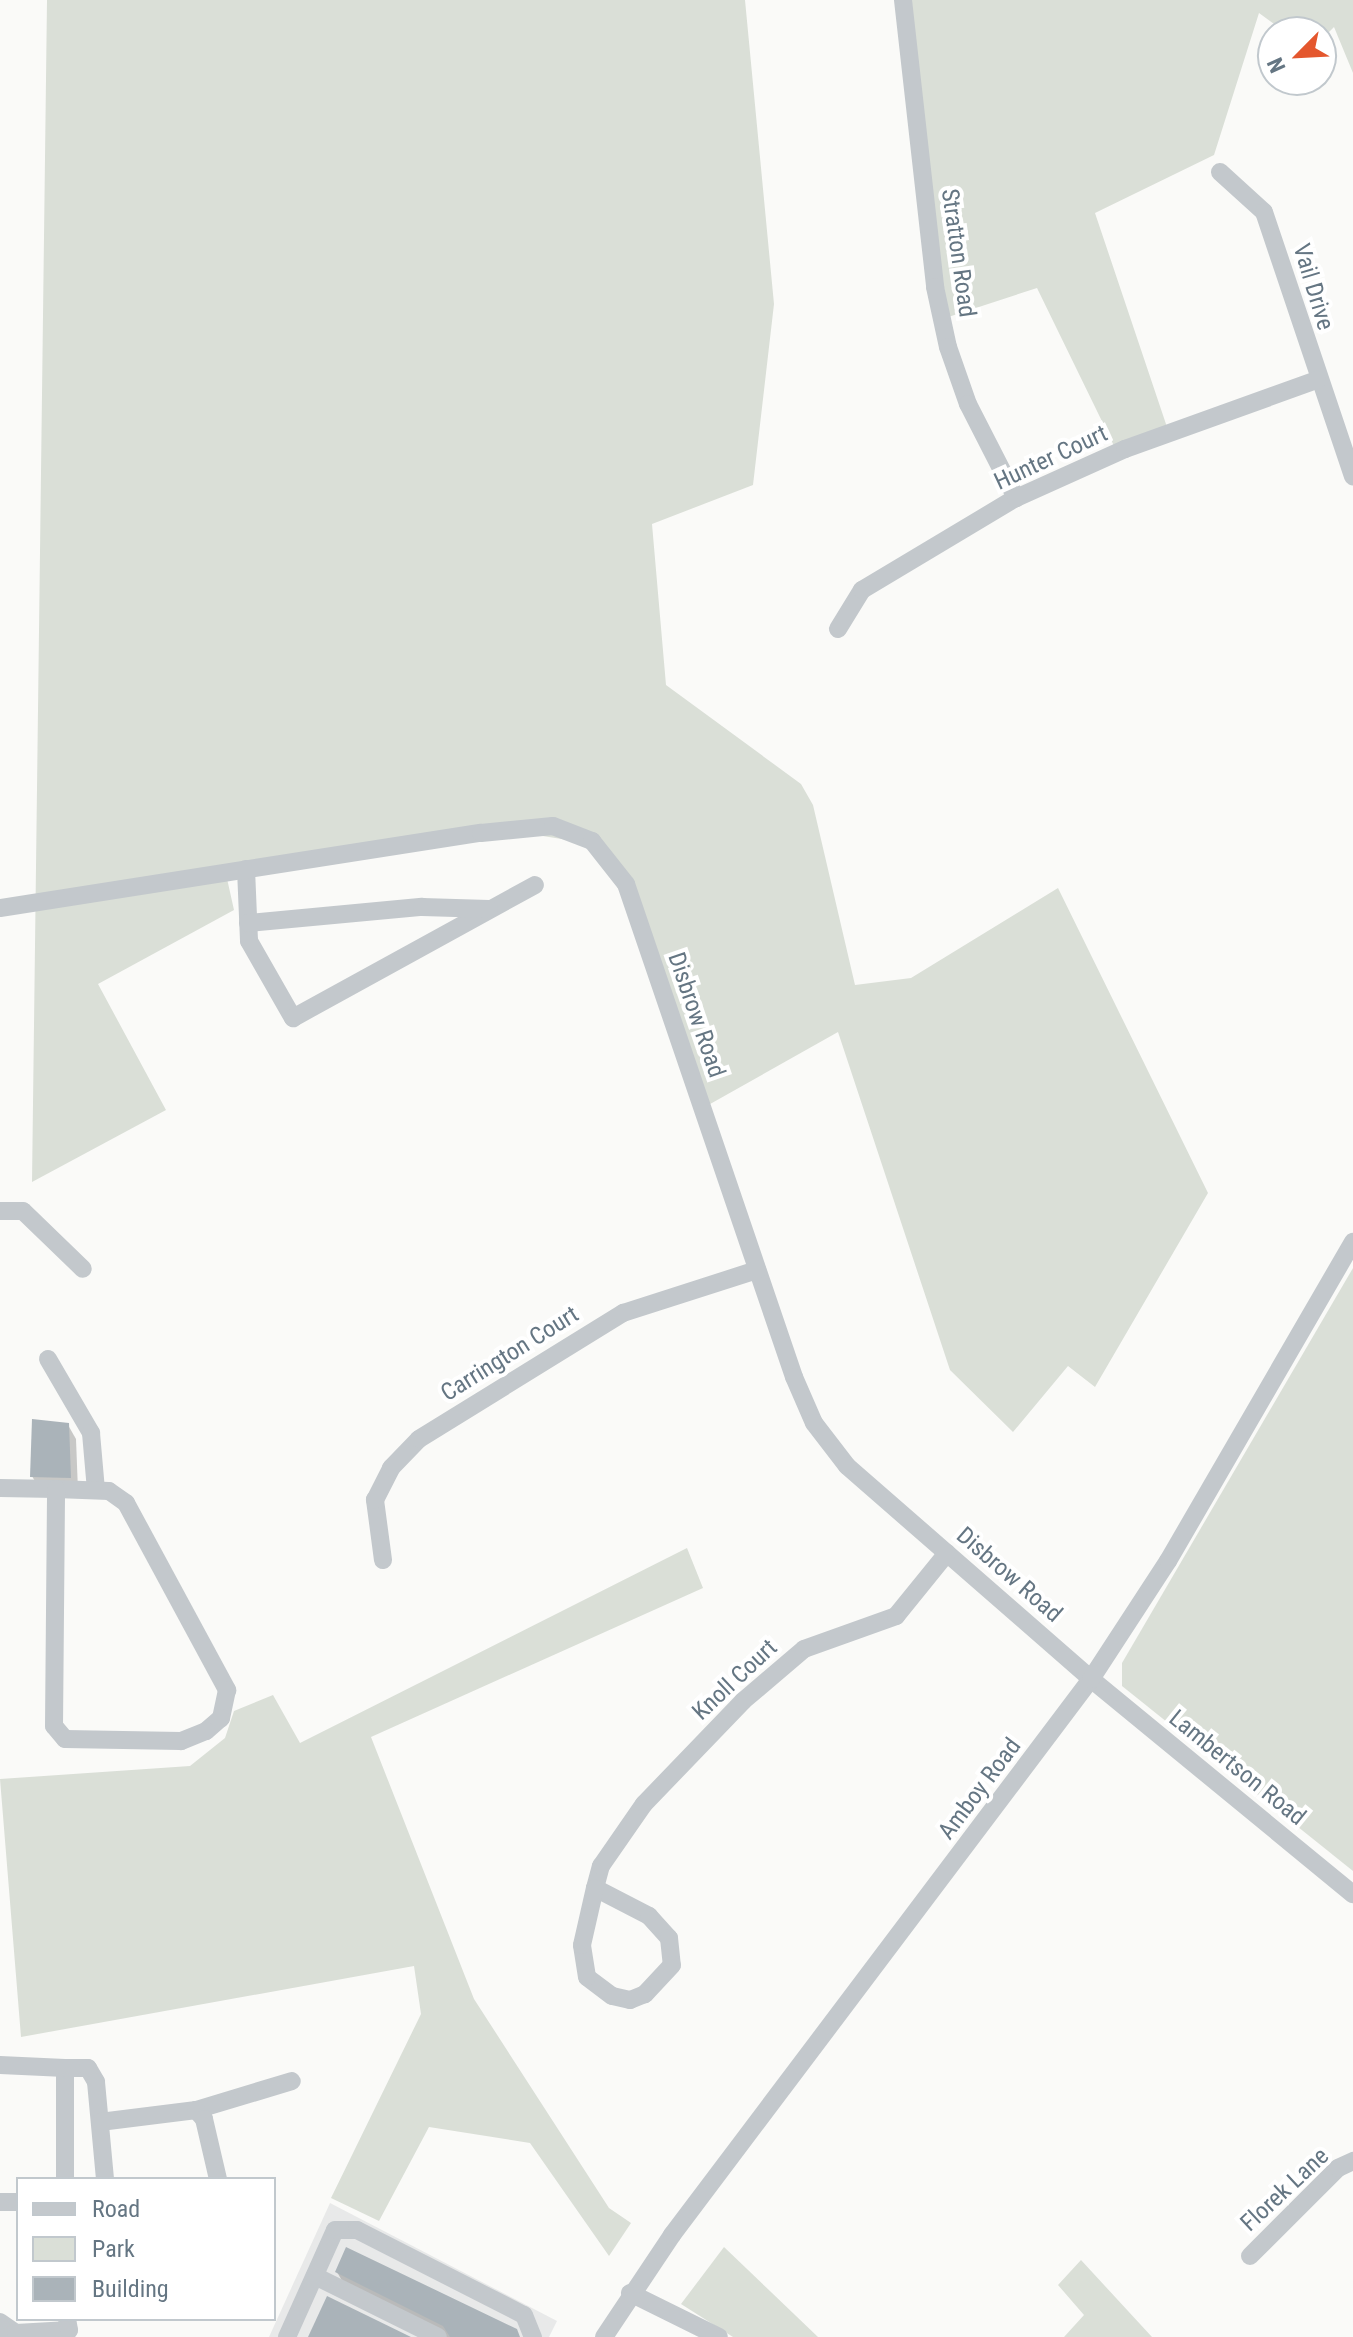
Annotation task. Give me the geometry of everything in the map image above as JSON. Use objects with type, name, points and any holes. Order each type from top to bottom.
[{"type":"street","name":"Stratton Road","points":[[903,0],[935,287],[945,332],[968,404],[1016,498]]},
{"type":"street","name":"Vail Drive","points":[[1220,172],[1264,212],[1317,380],[1353,476]]},
{"type":"street","name":"Hunter Court","points":[[838,629],[862,590],[1016,498],[1125,449],[1317,380]]},
{"type":"street","name":"Disbrow Road","points":[[0,908],[246,869],[553,826],[592,841],[626,884],[757,1270],[814,1423],[847,1466],[1091,1679]]},
{"type":"street","points":[[246,869],[249,941],[293,1018],[535,885]]},
{"type":"street","points":[[248,923],[422,907],[492,909]]},
{"type":"street","points":[[0,1211],[23,1211],[83,1269]]},
{"type":"street","name":"Amboy Road","points":[[604,2337],[630,2293],[1091,1679],[1168,1561],[1353,1242]]},
{"type":"street","name":"Carrington Court","points":[[383,1560],[375,1500],[391,1468],[419,1439],[623,1313],[757,1270]]},
{"type":"street","points":[[48,1359],[91,1433],[96,1490]]},
{"type":"street","points":[[0,1488],[56,1489],[96,1490],[109,1491],[126,1503],[227,1690],[221,1718],[206,1731],[181,1741],[65,1739],[54,1726],[56,1489]]},
{"type":"street","name":"Knoll Court","points":[[595,1888],[649,1916],[669,1938],[672,1965],[645,1994],[630,2000],[612,1996],[587,1977],[582,1945],[595,1888],[601,1866],[644,1804],[743,1701],[804,1649],[896,1616],[947,1553]]},
{"type":"street","name":"Lambertson Road","points":[[1091,1679],[1353,1894]]},
{"type":"street","points":[[0,2065],[88,2068],[96,2082],[105,2177]]},
{"type":"street","points":[[65,2068],[65,2177]]},
{"type":"street","points":[[100,2122],[196,2110],[292,2081]]},
{"type":"street","points":[[196,2110],[204,2119],[218,2177]]},
{"type":"street","name":"Florek Lane","points":[[1250,2256],[1338,2168],[1353,2161]]},
{"type":"street","points":[[291,2336],[335,2230],[357,2230],[524,2315],[533,2337]]},
{"type":"street","points":[[315,2276],[438,2337]]},
{"type":"street","points":[[630,2293],[719,2337]]},
{"type":"street","points":[[0,2322],[12,2335],[69,2330],[67,2321]]},
{"type":"shaded area","points":[[330,2203],[557,2321],[549,2337],[269,2337]]},
{"type":"green space","points":[[47,0],[745,0],[774,304],[753,485],[652,524],[666,685],[801,784],[813,805],[855,985],[911,978],[1058,888],[1208,1193],[1095,1387],[1068,1366],[1013,1432],[950,1370],[838,1032],[703,1108],[630,885],[599,845],[524,833],[226,874],[234,910],[98,984],[166,1110],[32,1182]]},
{"type":"green space","points":[[895,0],[1353,0],[1353,73],[1337,34],[1337,16],[1263,16],[1259,13],[1214,155],[1095,213],[1168,430],[1116,450],[1037,288],[936,321]]},
{"type":"green space","points":[[1353,1268],[1353,1871],[1122,1686],[1122,1663]]},
{"type":"green space","points":[[687,1548],[703,1588],[371,1737],[474,1999],[609,2208],[631,2223],[609,2256],[530,2143],[429,2127],[379,2221],[331,2198],[421,2014],[414,1966],[21,2037],[0,1779],[190,1766],[225,1738],[234,1711],[273,1695],[300,1743]]},
{"type":"green space","points":[[724,2247],[818,2337],[733,2337],[681,2304]]},
{"type":"green space","points":[[1081,2260],[1152,2337],[1064,2337],[1084,2315],[1058,2285]]},
{"type":"building","points":[[32,1419],[69,1423],[71,1478],[30,1477]]},
{"type":"building","points":[[346,2247],[517,2329],[520,2337],[450,2337],[443,2326],[335,2272]]},
{"type":"building","points":[[327,2296],[411,2337],[308,2337]]}]
